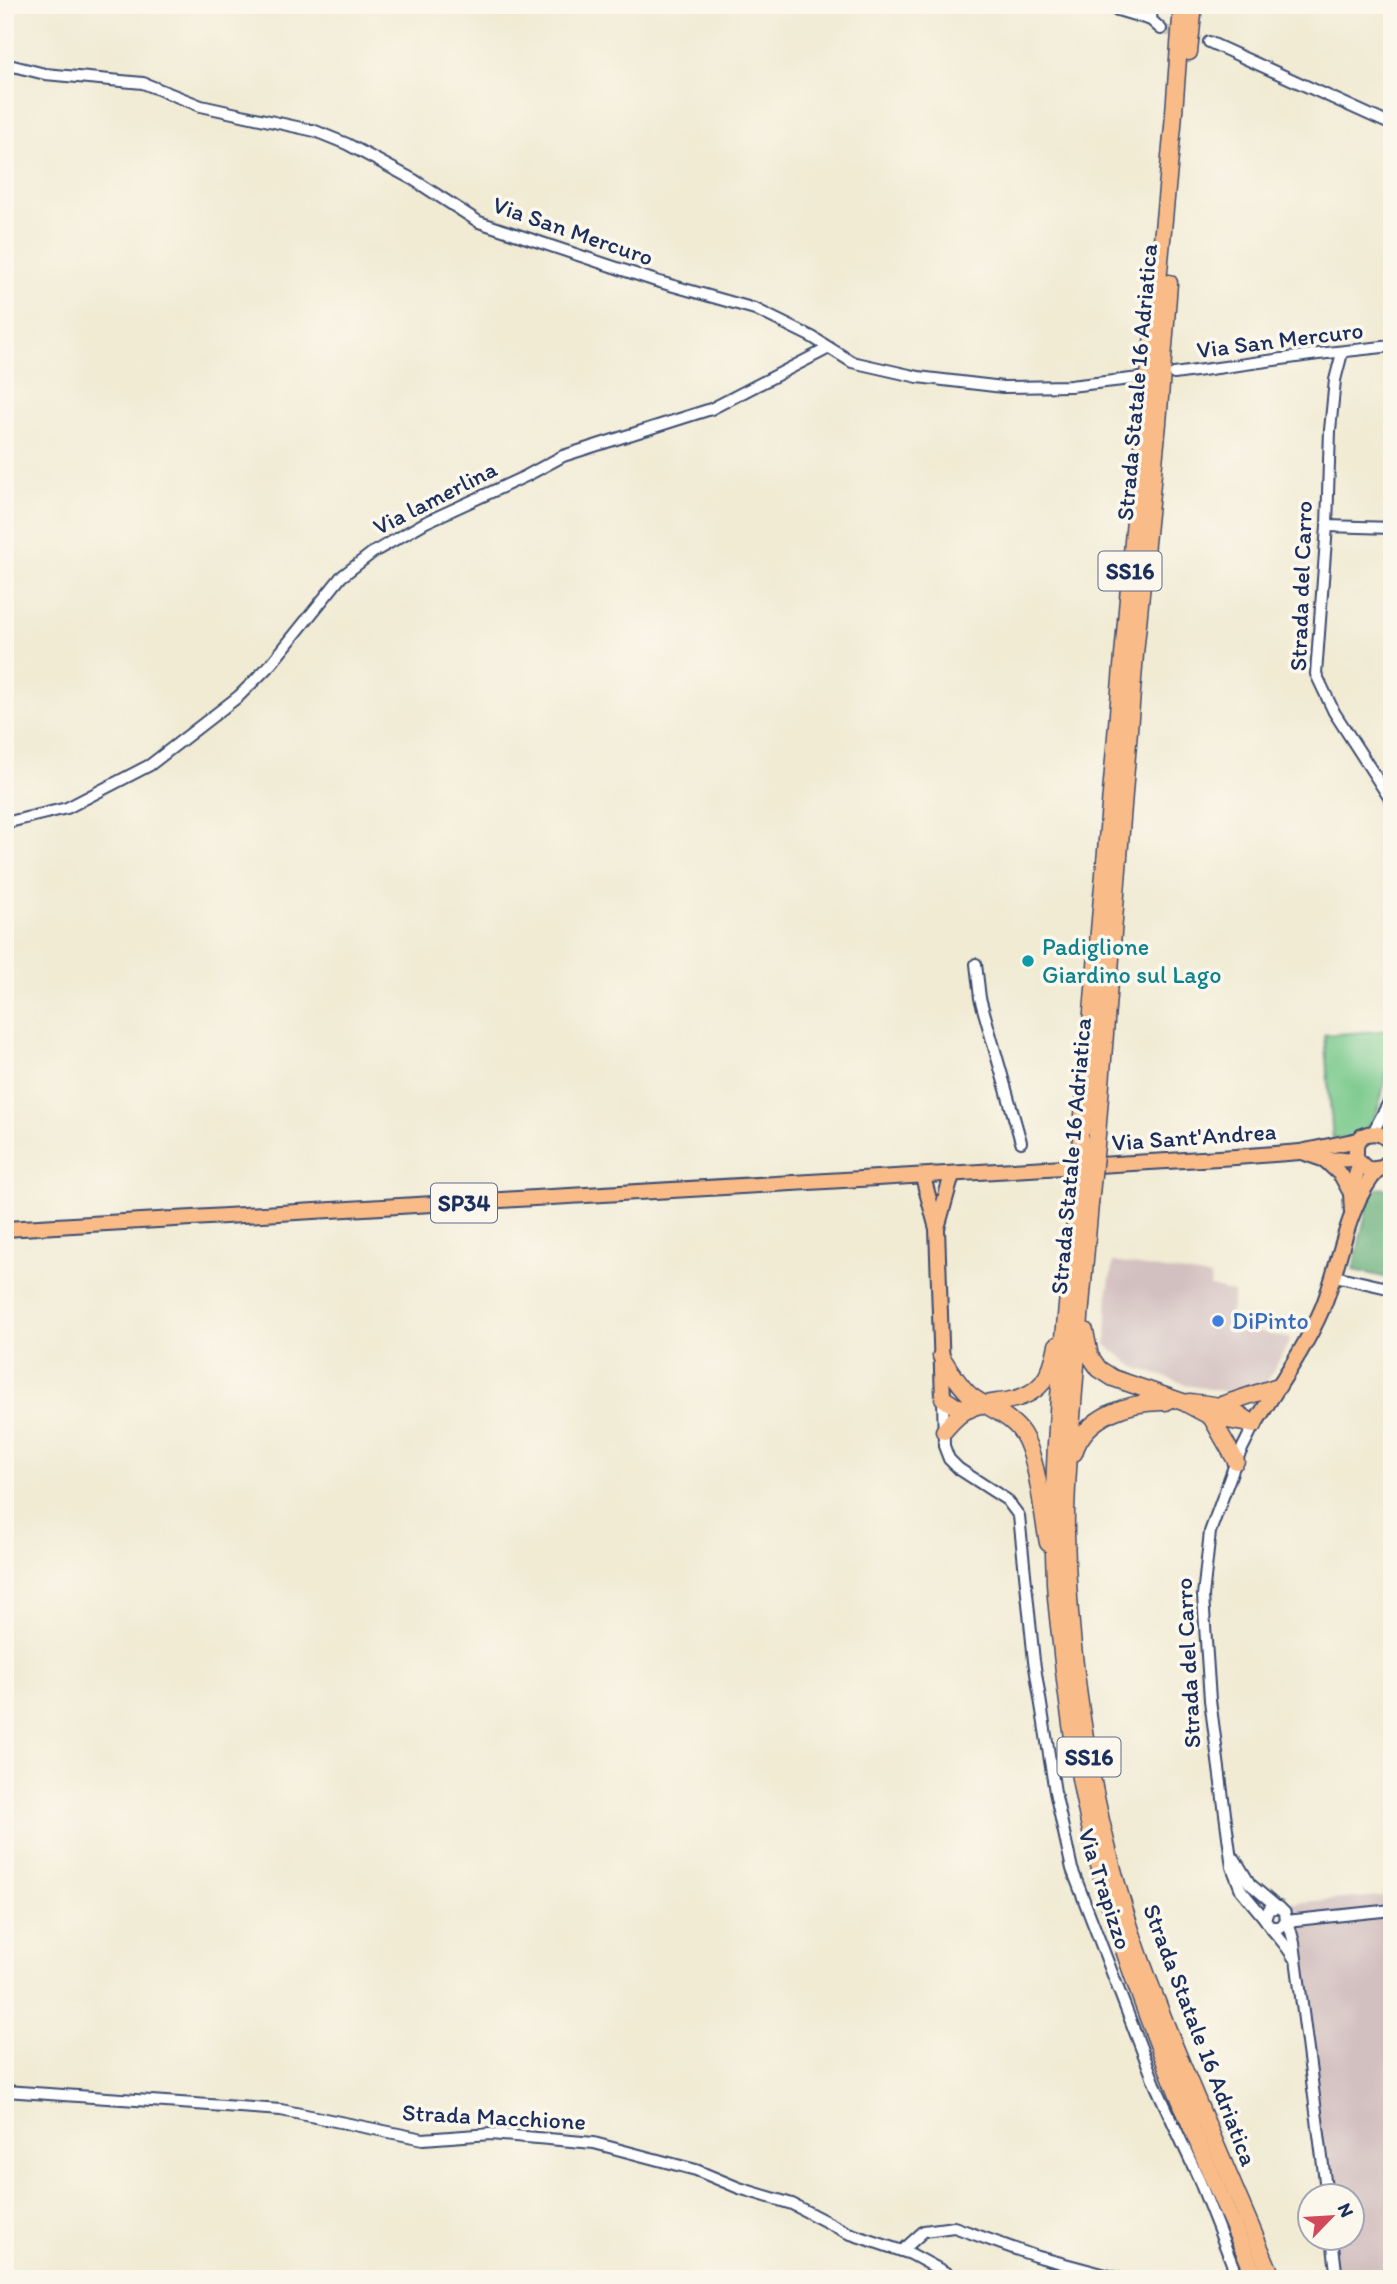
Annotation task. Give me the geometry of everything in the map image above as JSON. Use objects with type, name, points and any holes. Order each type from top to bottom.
[{"type":"highway","name":"Strada Statale 16 Adriatica","points":[[1089,1136],[1134,527],[1173,126],[1182,5]]},
{"type":"highway","name":"Strada Statale 16 Adriatica","points":[[1194,5],[1174,208],[1158,423],[1055,1479],[1055,1583],[1079,1776],[1101,1870],[1126,1958],[1170,2076],[1256,2279]]},
{"type":"highway","name":"Strada Statale 16 Adriatica","points":[[1076,1282],[1066,1529],[1068,1584],[1079,1692],[1092,1773],[1114,1867],[1149,1978],[1273,2279]]},
{"type":"highway","points":[[1076,1282],[1085,1338],[1090,1356],[1099,1369],[1112,1378],[1254,1426]]},
{"type":"highway","points":[[943,1398],[974,1402],[1023,1398],[1032,1393],[1044,1382],[1054,1362],[1076,1282]]},
{"type":"highway","points":[[941,1356],[974,1402],[1011,1420],[1022,1432],[1028,1446],[1055,1583]]},
{"type":"highway","points":[[1216,1411],[1278,1386]]},
{"type":"highway","points":[[1067,1479],[1078,1440],[1096,1421],[1122,1408],[1148,1401],[1182,1402]]},
{"type":"highway","points":[[944,1431],[974,1402]]},
{"type":"highway","points":[[1216,1411],[1236,1461]]},
{"type":"main road","name":"Via Sant'Andrea","points":[[923,1177],[1300,1152],[1358,1140],[1373,1132]]},
{"type":"main road","points":[[1373,1132],[1391,1143]]},
{"type":"main road","points":[[1358,1140],[1354,1149],[1358,1162]]},
{"type":"main road","name":"Via Sant'Andrea","points":[[1300,1152],[1325,1160],[1358,1162],[1368,1170],[1378,1170]]},
{"type":"main road","points":[[1378,1170],[1392,1159]]},
{"type":"main road","points":[[1325,1160],[1341,1175],[1351,1193]]},
{"type":"main road","name":"Strada del Carro","points":[[1352,1218],[1351,1193],[1358,1162]]},
{"type":"main road","name":"Strada del Carro","points":[[1254,1426],[1308,1341],[1335,1276],[1352,1218],[1368,1181],[1378,1170]]},
{"type":"main road","points":[[937,1229],[952,1175]]},
{"type":"main road","points":[[923,1177],[937,1229],[943,1398]]},
{"type":"main road","name":"SP34","points":[[5,1229],[923,1177]]},
{"type":"street","points":[[1101,5],[1151,20],[1161,29]]},
{"type":"street","points":[[1151,20],[1152,5]]},
{"type":"street","points":[[1209,42],[1392,125]]},
{"type":"street","name":"Via San Mercuro","points":[[5,64],[45,74],[142,83],[201,106],[316,131],[347,144],[415,180],[479,222],[656,281],[755,309],[852,362],[918,377],[1003,387],[1070,386],[1140,378]]},
{"type":"street","name":"Via San Mercuro","points":[[1174,374],[1392,346]]},
{"type":"street","name":"Via lamerlina","points":[[5,823],[67,808],[160,757],[239,696],[271,664],[341,577],[372,554],[426,522],[563,456],[711,409],[829,348]]},
{"type":"street","name":"Strada del Carro","points":[[1342,353],[1335,380],[1330,430],[1316,674],[1334,712],[1392,802]]},
{"type":"street","points":[[1326,526],[1392,528]]},
{"type":"street","points":[[976,964],[980,998],[1021,1142]]},
{"type":"street","points":[[1391,1095],[1391,1143]]},
{"type":"street","points":[[1373,1132],[1391,1095]]},
{"type":"street","points":[[1335,1276],[1392,1289]]},
{"type":"street","name":"Via Trapizzo","points":[[943,1398],[944,1446],[949,1459],[959,1469],[1007,1500],[1018,1516],[1036,1674],[1055,1792],[1072,1869],[1155,2084],[1198,2177],[1238,2279]]},
{"type":"street","name":"Strada del Carro","points":[[1254,1426],[1220,1499],[1210,1532],[1203,1596],[1210,1700],[1232,1867],[1241,1891],[1288,1947],[1296,1963]]},
{"type":"street","name":"Strada del Carro","points":[[1229,1843],[1250,1884],[1279,1907]]},
{"type":"street","points":[[1279,1907],[1286,1915],[1285,1922],[1280,1927],[1268,1923],[1269,1909],[1279,1907],[1327,1916]]},
{"type":"street","points":[[1285,1922],[1392,1910]]},
{"type":"street","name":"Strada del Carro","points":[[1285,1922],[1293,1936],[1325,2182]]},
{"type":"street","name":"Strada Macchione","points":[[5,2091],[281,2110],[423,2138],[491,2134],[594,2143],[696,2170],[739,2188],[792,2204],[848,2233],[902,2251],[957,2279]]},
{"type":"street","points":[[902,2251],[924,2231],[954,2227],[1035,2256],[1121,2279]]},
{"type":"street","points":[[1334,2252],[1337,2279]]},
{"type":"shaded area","points":[[1113,1262],[1211,1277],[1210,1287],[1234,1293],[1229,1325],[1291,1339],[1267,1382],[1245,1390],[1222,1391],[1191,1386],[1135,1367],[1106,1345],[1108,1290]]},
{"type":"shaded area","points":[[1392,1895],[1392,2279],[1332,2279],[1329,2252],[1366,2252],[1366,2182],[1321,2182],[1291,1903]]},
{"type":"green space","points":[[1392,1030],[1390,1055],[1376,1113],[1365,1129],[1357,1135],[1333,1138],[1324,1035]]},
{"type":"green space","points":[[1392,1188],[1392,1279],[1353,1270],[1371,1189]]},
{"type":"tunnel","points":[[1161,29],[1209,42]]},
{"type":"place","name":"Padiglione Giardino sul Lago","points":[[1028,961]]},
{"type":"place","name":"DiPinto","points":[[1218,1321]]}]
